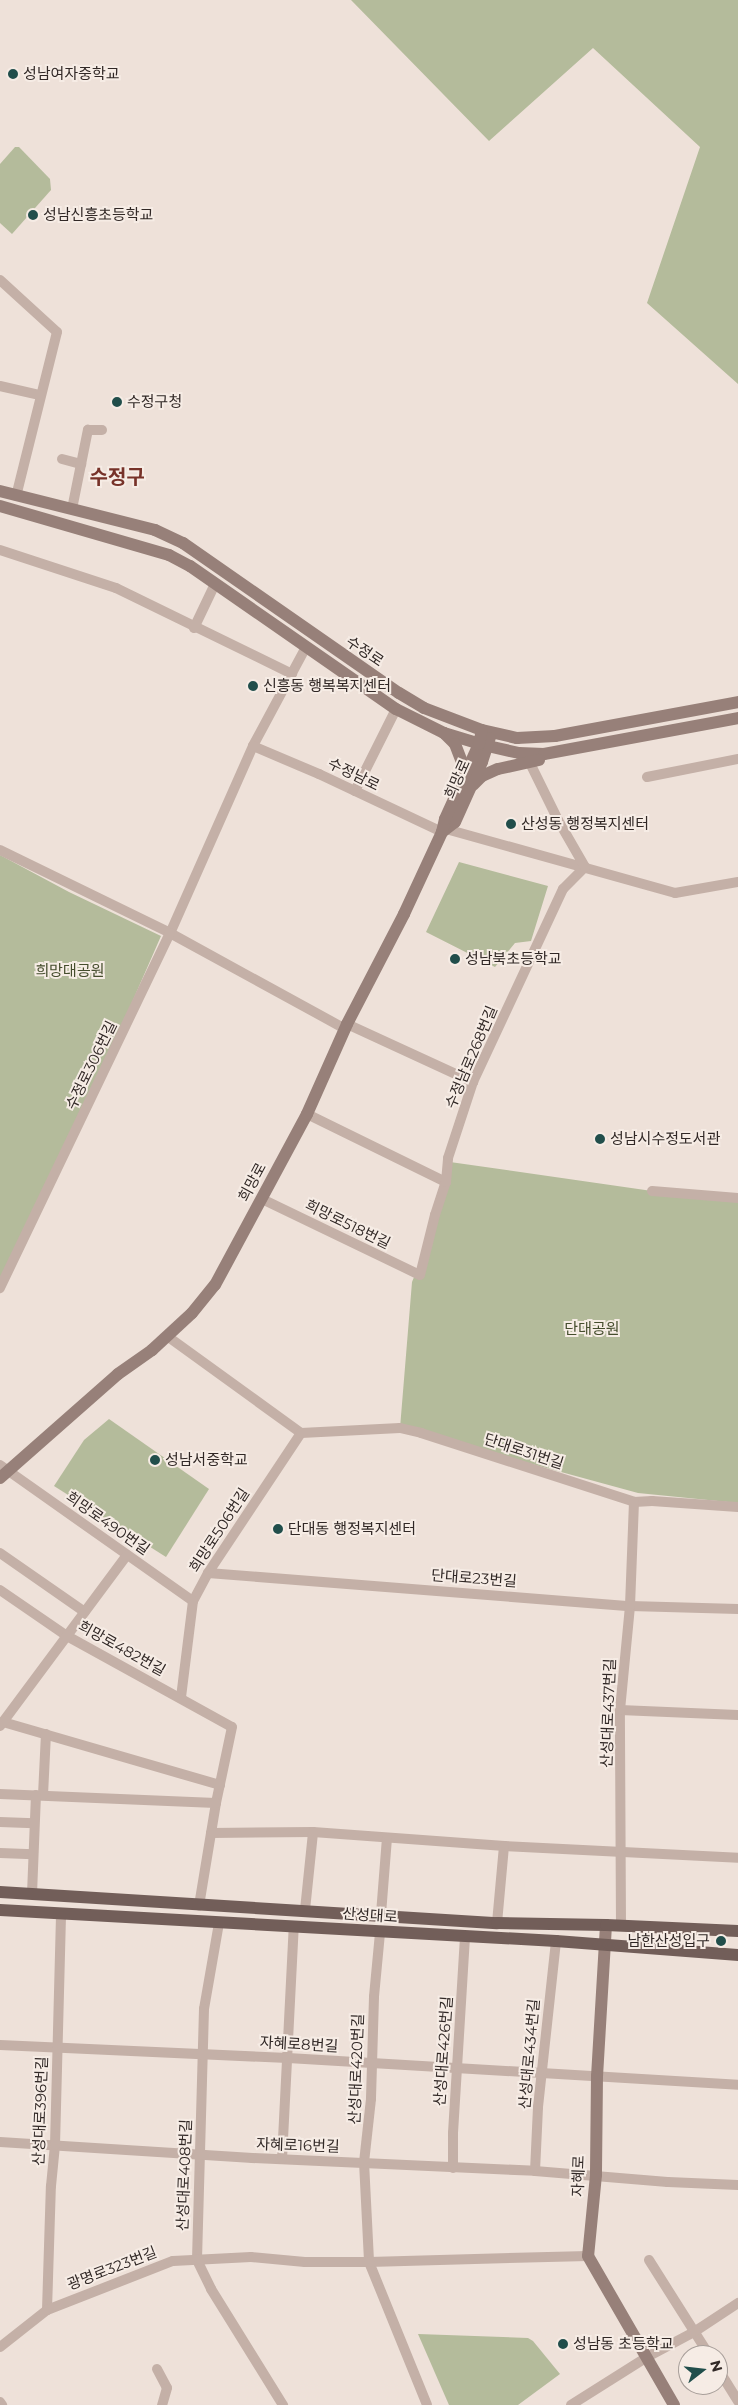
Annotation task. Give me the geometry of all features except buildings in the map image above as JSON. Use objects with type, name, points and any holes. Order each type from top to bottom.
[{"type":"main road","name":"수정로","points":[[0,491],[155,530],[178,540],[214,562],[332,648],[406,697],[432,711],[486,731],[516,738],[555,736],[738,702]]},
{"type":"main road","name":"수정로","points":[[0,506],[169,555],[215,584],[396,709],[444,733],[484,745],[531,755],[738,718]]},
{"type":"main road","points":[[169,555],[178,540]]},
{"type":"main road","name":"희망로","points":[[2,1471],[38,1446],[104,1386],[167,1336],[192,1312],[215,1285],[307,1114],[346,1027],[444,831],[445,819],[467,783],[484,745],[486,731]]},
{"type":"main road","points":[[444,733],[455,744],[467,783],[498,768],[529,761],[548,760],[567,750]]},
{"type":"main road","name":"산성대로","points":[[0,1892],[199,1906],[382,1914],[497,1923],[621,1925],[738,1931]]},
{"type":"main road","name":"산성대로","points":[[0,1910],[556,1941],[738,1955]]},
{"type":"main road","name":"자혜로","points":[[588,2256],[596,2175],[597,2076],[606,1925]]},
{"type":"main road","points":[[588,2256],[674,2405]]},
{"type":"street","points":[[0,280],[58,332],[40,395],[16,496]]},
{"type":"street","points":[[0,386],[40,395]]},
{"type":"street","points":[[72,509],[88,430],[102,430]]},
{"type":"street","points":[[62,459],[81,464]]},
{"type":"street","points":[[0,550],[116,588],[194,628],[292,674]]},
{"type":"street","points":[[194,628],[215,584]]},
{"type":"street","name":"수정로306번길","points":[[0,1288],[170,932],[253,746],[306,647]]},
{"type":"street","points":[[355,791],[396,709]]},
{"type":"street","name":"수정남로","points":[[253,746],[444,831],[585,867],[675,893],[738,882]]},
{"type":"street","points":[[647,777],[738,758]]},
{"type":"street","points":[[529,761],[558,820],[585,867]]},
{"type":"street","points":[[0,850],[170,932],[346,1027],[473,1082]]},
{"type":"street","name":"수정남로268번길","points":[[420,1276],[434,1215],[446,1182],[448,1158],[473,1082],[562,889],[585,867]]},
{"type":"street","points":[[307,1114],[446,1182]]},
{"type":"street","points":[[652,1191],[738,1198]]},
{"type":"street","name":"희망로518번길","points":[[262,1199],[420,1276]]},
{"type":"street","points":[[167,1336],[301,1433]]},
{"type":"street","name":"단대로31번길","points":[[301,1433],[407,1429],[634,1502],[652,1501],[738,1507]]},
{"type":"street","name":"희망로506번길","points":[[181,1698],[193,1601],[208,1573],[301,1433]]},
{"type":"street","name":"희망로490번길","points":[[2,1471],[193,1601]]},
{"type":"street","name":"산성대로437번길","points":[[621,1925],[620,1710],[630,1606],[634,1502]]},
{"type":"street","points":[[0,1553],[85,1612]]},
{"type":"street","points":[[127,1555],[1,1724],[46,1734],[220,1785],[210,1833],[199,1906]]},
{"type":"street","name":"단대로23번길","points":[[208,1573],[630,1606],[738,1609]]},
{"type":"street","name":"희망로482번길","points":[[0,1590],[67,1636],[232,1726],[220,1785]]},
{"type":"street","points":[[620,1710],[738,1715]]},
{"type":"street","points":[[32,1894],[34,1823],[46,1734]]},
{"type":"street","points":[[0,1794],[216,1803]]},
{"type":"street","points":[[0,1822],[34,1823]]},
{"type":"street","points":[[210,1833],[313,1832],[504,1846],[738,1858]]},
{"type":"street","points":[[305,1910],[313,1832]]},
{"type":"street","points":[[382,1914],[387,1838]]},
{"type":"street","points":[[497,1923],[504,1846]]},
{"type":"street","points":[[0,1853],[33,1854]]},
{"type":"street","name":"산성대로396번길","points":[[46,2310],[51,2186],[55,2145],[61,1914]]},
{"type":"street","name":"산성대로408번길","points":[[219,1923],[204,2009],[202,2121],[198,2154],[197,2260],[211,2289],[283,2405]]},
{"type":"street","points":[[282,2159],[294,1926]]},
{"type":"street","name":"산성대로420번길","points":[[380,1932],[374,1998],[368,2130],[364,2162],[369,2262],[427,2405]]},
{"type":"street","name":"산성대로426번길","points":[[453,2168],[465,1936]]},
{"type":"street","name":"산성대로434번길","points":[[535,2171],[541,2073],[556,1941]]},
{"type":"street","name":"자혜로8번길","points":[[0,2045],[457,2067],[738,2085]]},
{"type":"street","name":"자혜로16번길","points":[[0,2142],[282,2159],[535,2171],[668,2182],[738,2185]]},
{"type":"street","name":"광명로323번길","points":[[0,2347],[46,2310],[173,2261],[251,2257],[305,2262],[369,2262],[588,2256]]},
{"type":"street","points":[[649,2260],[702,2345]]},
{"type":"street","points":[[571,2405],[647,2357],[694,2332],[738,2303]]},
{"type":"street","points":[[157,2369],[167,2388],[162,2405]]},
{"type":"street","points":[[728,2385],[738,2401]]},
{"type":"green space","points":[[351,0],[738,0],[738,384],[647,303],[700,147],[593,48],[489,141]]},
{"type":"green space","points":[[15,147],[19,147],[50,179],[51,190],[12,234],[0,223],[0,164]]},
{"type":"green space","name":"희망대공원","points":[[0,855],[69,892],[161,936],[116,1039],[0,1282]]},
{"type":"green space","points":[[459,862],[548,886],[531,941],[515,943],[495,967],[426,932]]},
{"type":"green space","name":"단대공원","points":[[450,1162],[652,1191],[738,1197],[738,1503],[638,1493],[400,1428],[412,1282],[425,1250]]},
{"type":"green space","points":[[109,1419],[209,1489],[166,1557],[54,1486],[84,1440]]},
{"type":"green space","points":[[418,2334],[528,2338],[533,2341],[560,2374],[518,2405],[449,2405]]},
{"type":"place","name":"성남여자중학교","points":[[13,74]]},
{"type":"place","name":"성남신흥초등학교","points":[[33,215]]},
{"type":"place","name":"수정구청","points":[[117,402]]},
{"type":"place","name":"신흥동 행복복지센터","points":[[253,686]]},
{"type":"place","name":"산성동 행정복지센터","points":[[511,824]]},
{"type":"place","name":"성남북초등학교","points":[[455,959]]},
{"type":"place","name":"성남시수정도서관","points":[[600,1139]]},
{"type":"place","name":"성남서중학교","points":[[155,1460]]},
{"type":"place","name":"단대동 행정복지센터","points":[[278,1529]]},
{"type":"place","name":"남한산성입구","points":[[721,1941]]},
{"type":"place","name":"성남동 초등학교","points":[[563,2344]]},
{"type":"district","name":"수정구","points":[[117,477]]}]
